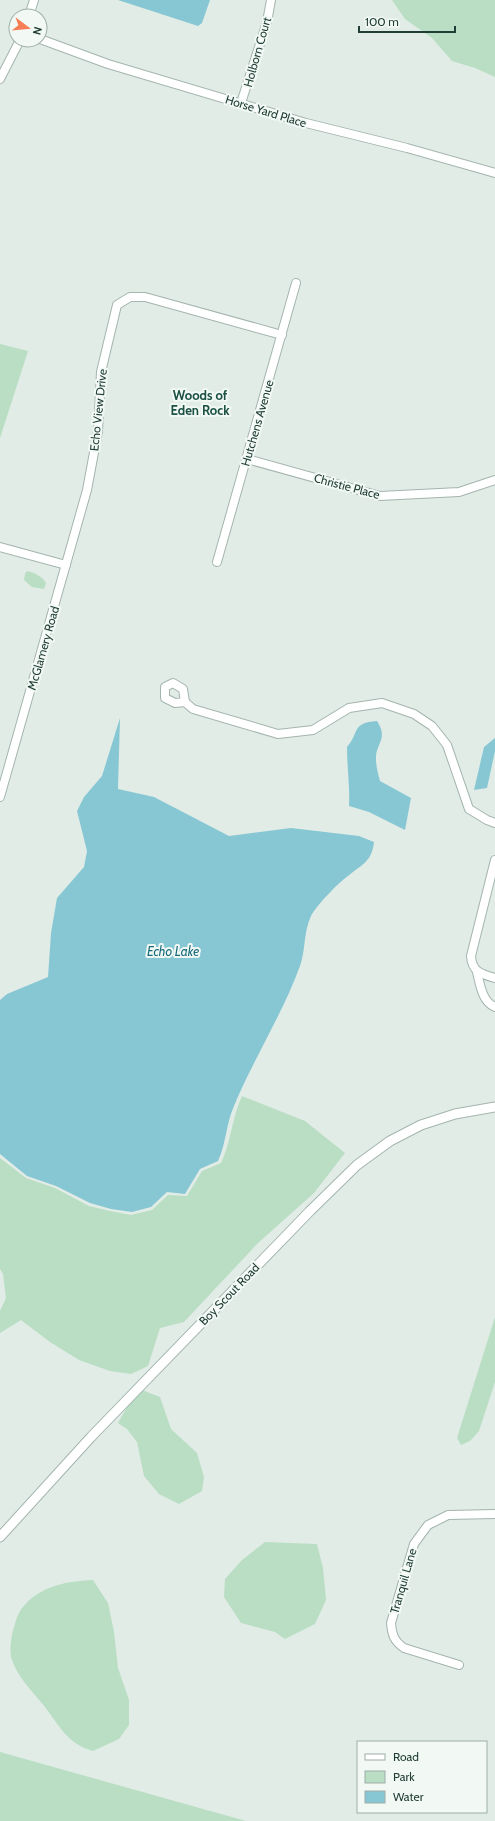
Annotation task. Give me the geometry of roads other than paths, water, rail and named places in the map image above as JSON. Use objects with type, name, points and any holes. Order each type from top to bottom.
[{"type":"street","name":"Holborn Court","points":[[241,103],[267,22],[271,0]]},
{"type":"street","name":"Horse Yard Place","points":[[48,41],[108,64],[306,123],[407,148],[495,173]]},
{"type":"street","points":[[0,79],[16,48]]},
{"type":"street","name":"Hutchens Avenue","points":[[218,562],[296,283]]},
{"type":"street","name":"Echo View Drive","points":[[66,565],[87,490],[98,431],[101,372],[117,305],[130,297],[145,297],[282,335]]},
{"type":"street","name":"Christie Place","points":[[247,459],[380,496],[459,492],[495,480]]},
{"type":"street","points":[[0,547],[66,565]]},
{"type":"street","name":"McGlamery Road","points":[[0,797],[66,565]]},
{"type":"street","points":[[185,702],[194,709],[278,734],[313,730],[349,708],[382,703],[414,714],[432,726],[448,745],[469,809],[486,820],[495,823]]},
{"type":"street","points":[[495,860],[472,947],[471,964],[477,972],[481,991],[490,1005],[495,1007]]},
{"type":"street","points":[[477,972],[495,978]]},
{"type":"street","name":"Boy Scout Road","points":[[0,1537],[91,1437],[310,1211],[358,1165],[390,1141],[421,1125],[455,1114],[495,1107]]},
{"type":"street","name":"Tranquil Lane","points":[[459,1665],[404,1648],[396,1643],[392,1635],[391,1623],[414,1544],[428,1525],[448,1515],[495,1514]]},
{"type":"water","points":[[118,0],[210,0],[202,23],[198,26]]},
{"type":"water","name":"Echo Lake","points":[[120,718],[118,789],[154,797],[229,836],[291,828],[359,836],[374,842],[373,849],[368,859],[333,889],[311,916],[308,923],[300,966],[285,1002],[234,1106],[218,1161],[200,1169],[185,1194],[167,1192],[151,1207],[132,1212],[111,1209],[90,1203],[56,1186],[27,1176],[0,1154],[0,1000],[7,994],[48,977],[51,933],[57,898],[84,867],[87,851],[77,811],[84,797],[102,776]]},
{"type":"water","points":[[377,721],[382,732],[382,737],[376,754],[380,781],[411,798],[405,830],[369,812],[349,806],[347,747],[360,726],[369,722]]},
{"type":"water","points":[[495,738],[495,751],[487,788],[474,790],[484,747]]},
{"type":"district","name":"Woods of Eden Rock","points":[[200,402]]}]
